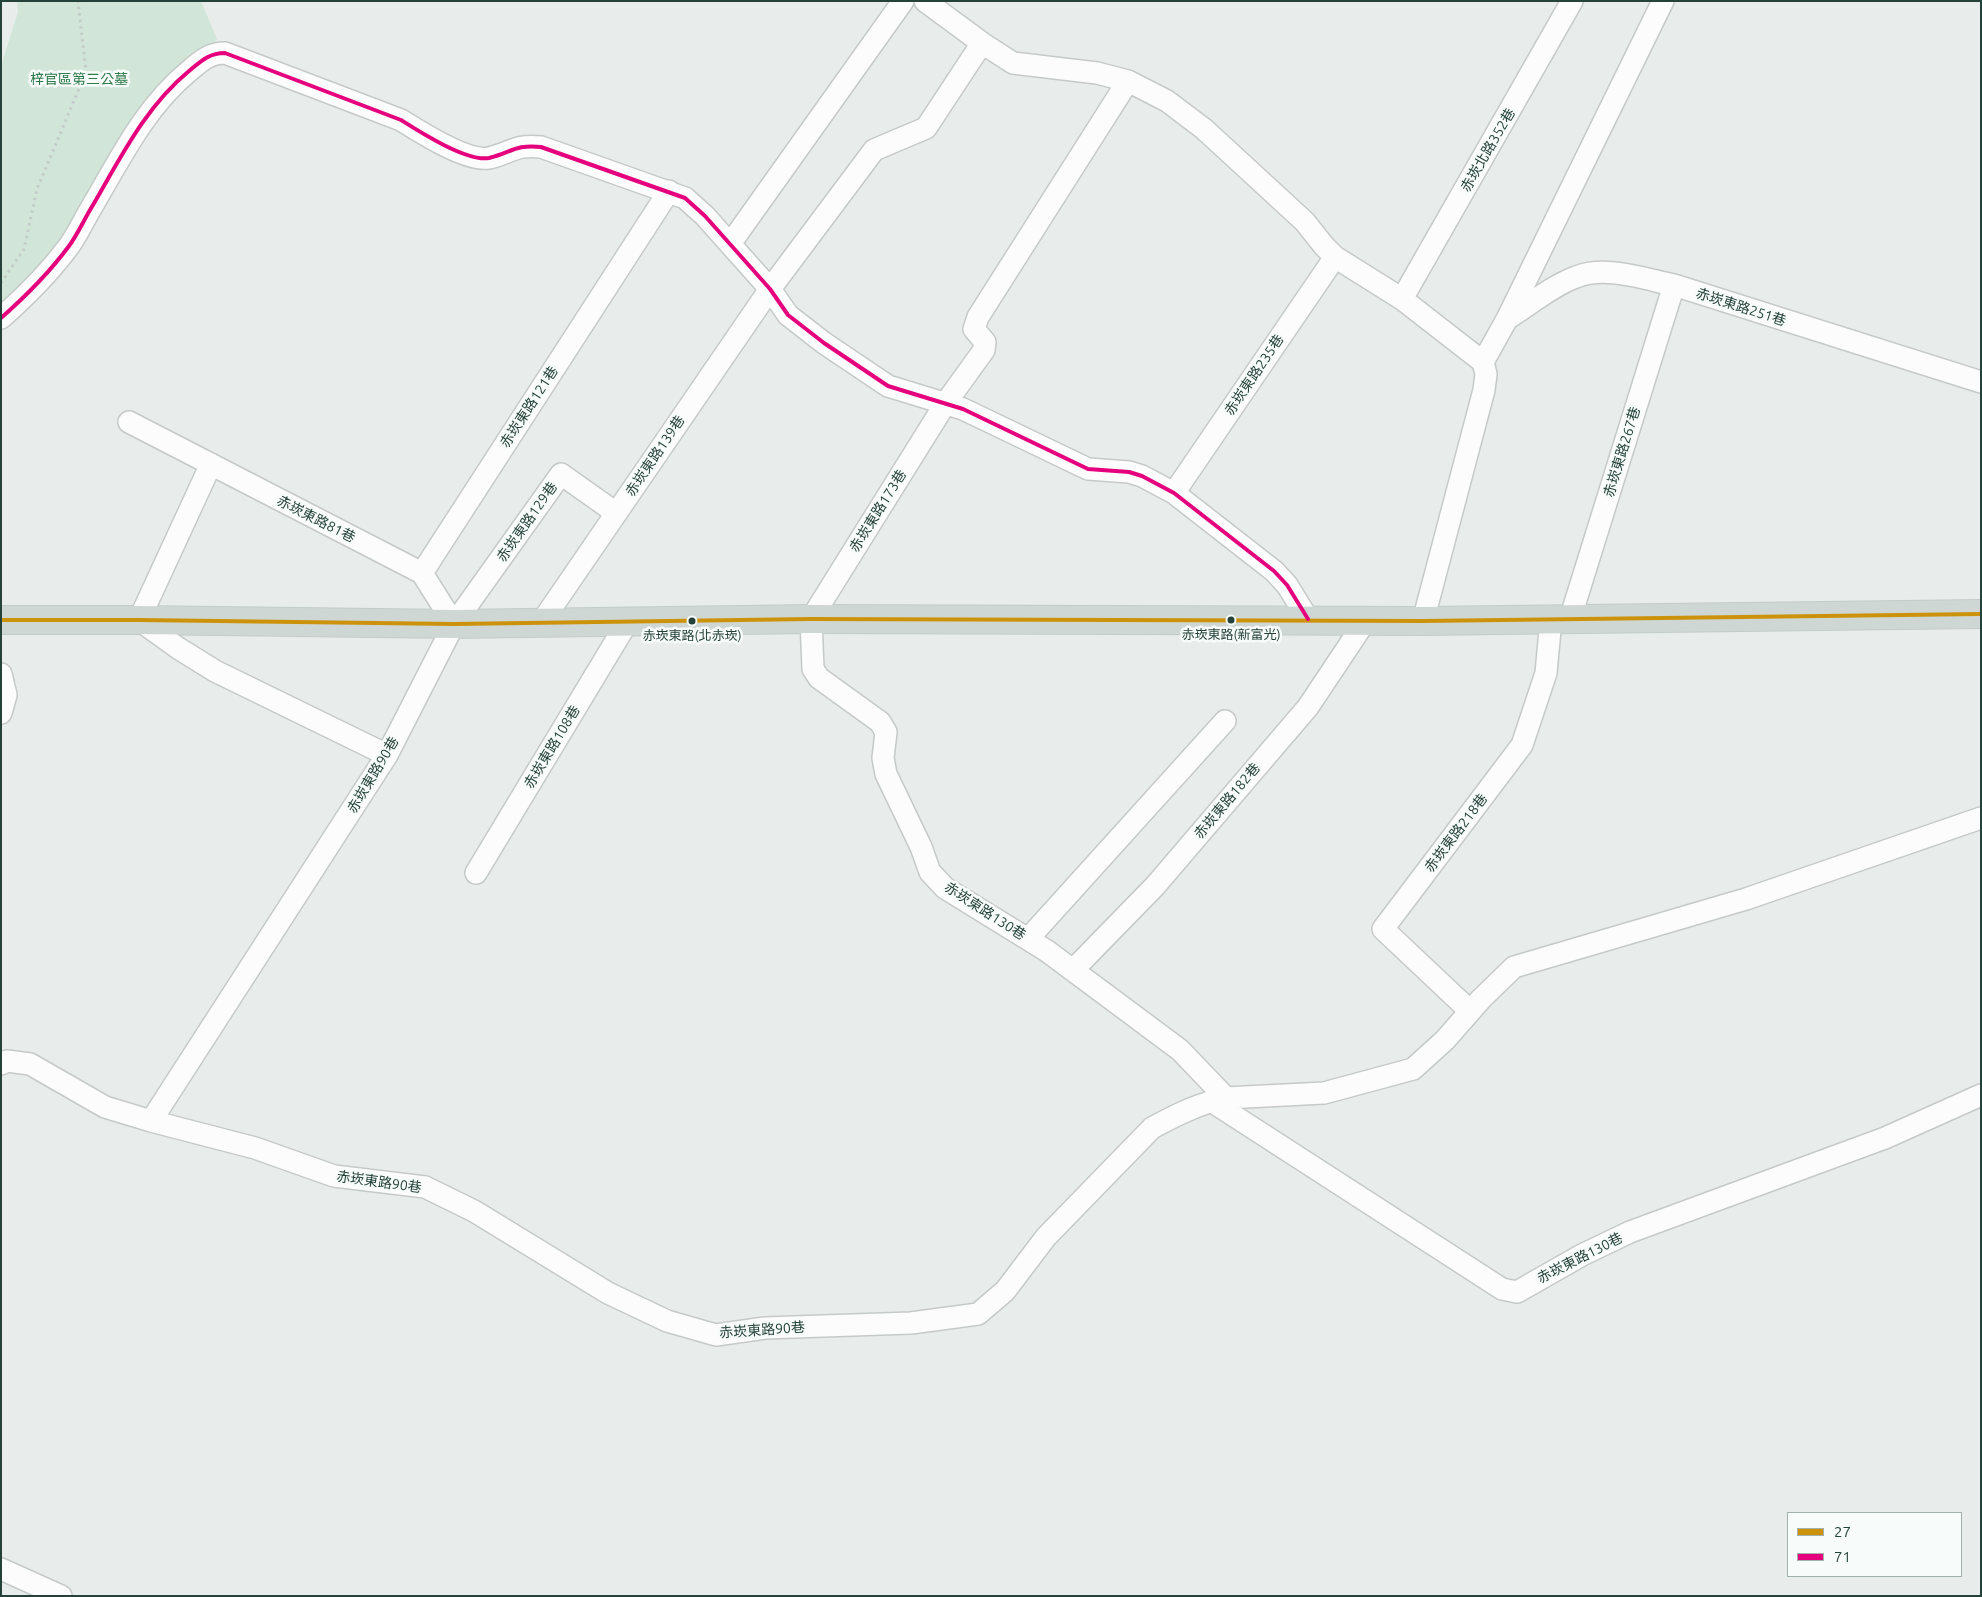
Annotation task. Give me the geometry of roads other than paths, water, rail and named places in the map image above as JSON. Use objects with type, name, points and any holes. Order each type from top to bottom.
[{"type":"main road","points":[[1,620],[454,624],[811,619],[1308,619],[1423,621],[1981,614]]},
{"type":"street","points":[[730,244],[903,1]]},
{"type":"street","points":[[925,1],[982,43],[1013,63],[1097,73],[1128,81],[1167,101],[1204,129],[1305,222],[1324,246],[1335,256],[1402,299],[1483,362],[1486,374],[1484,390],[1423,621]]},
{"type":"street","name":"赤崁北路352巷","points":[[1402,299],[1572,1]]},
{"type":"street","name":"赤崁東路251巷","points":[[1483,362],[1507,319],[1663,1]]},
{"type":"street","name":"赤崁東路139巷","points":[[541,623],[770,289],[874,150],[926,128],[982,43]]},
{"type":"street","points":[[1,318],[33,289],[70,245],[129,141],[160,99],[173,85],[213,53],[225,53],[401,120],[424,134],[478,159],[490,158],[508,150],[528,146],[541,147],[669,191],[695,206],[770,289],[788,315],[824,343],[888,386],[963,409],[1088,469],[1129,472],[1142,476],[1174,493],[1274,571],[1287,585],[1308,619]]},
{"type":"street","name":"赤崁東路173巷","points":[[811,619],[945,404],[986,346],[986,342],[974,329],[978,317],[1128,81]]},
{"type":"street","name":"赤崁東路121巷","points":[[422,574],[669,191]]},
{"type":"street","name":"赤崁東路235巷","points":[[1174,493],[1335,256]]},
{"type":"street","name":"赤崁東路251巷","points":[[1507,319],[1576,276],[1601,272],[1674,285],[1981,382]]},
{"type":"street","name":"赤崁東路267巷","points":[[1561,619],[1674,285]]},
{"type":"street","name":"赤崁東路81巷","points":[[129,422],[422,574]]},
{"type":"street","points":[[210,464],[139,620],[215,671],[387,755]]},
{"type":"street","name":"赤崁東路129巷","points":[[454,624],[561,474],[616,513]]},
{"type":"street","points":[[422,574],[454,624]]},
{"type":"street","name":"赤崁東路130巷","points":[[811,619],[814,669],[818,678],[880,722],[886,732],[883,758],[886,774],[921,847],[930,872],[945,888],[1028,939],[1073,970],[1180,1050],[1219,1099],[1509,1292],[1517,1292],[1582,1255],[1630,1232],[1885,1138],[1981,1095]]},
{"type":"street","name":"赤崁東路218巷","points":[[1470,1011],[1383,928],[1522,745],[1546,673],[1561,619]]},
{"type":"street","name":"赤崁東路182巷","points":[[1073,970],[1155,886],[1308,707],[1366,620]]},
{"type":"street","name":"赤崁東路108巷","points":[[476,873],[628,622]]},
{"type":"street","name":"赤崁東路90巷","points":[[151,1122],[387,755],[454,624]]},
{"type":"street","points":[[1,674],[6,694],[1,713]]},
{"type":"street","points":[[1028,939],[1225,721]]},
{"type":"street","points":[[1219,1099],[1324,1093],[1413,1069],[1445,1040],[1470,1011],[1514,967],[1746,898],[1981,818]]},
{"type":"street","name":"赤崁東路90巷","points":[[1,1064],[7,1061],[30,1064],[105,1107],[151,1122],[255,1148],[334,1176],[425,1187],[474,1211],[608,1293],[667,1321],[716,1335],[766,1328],[911,1324],[978,1314],[1005,1291],[1046,1237],[1152,1128],[1219,1099]]},
{"type":"street","points":[[1,1569],[61,1596]]},
{"type":"place","name":"赤崁東路(新富光)","points":[[1231,620]]},
{"type":"place","name":"赤崁東路(北赤崁)","points":[[692,621]]},
{"type":"park label","name":"梓官區第三公墓","points":[[79,79]]}]
